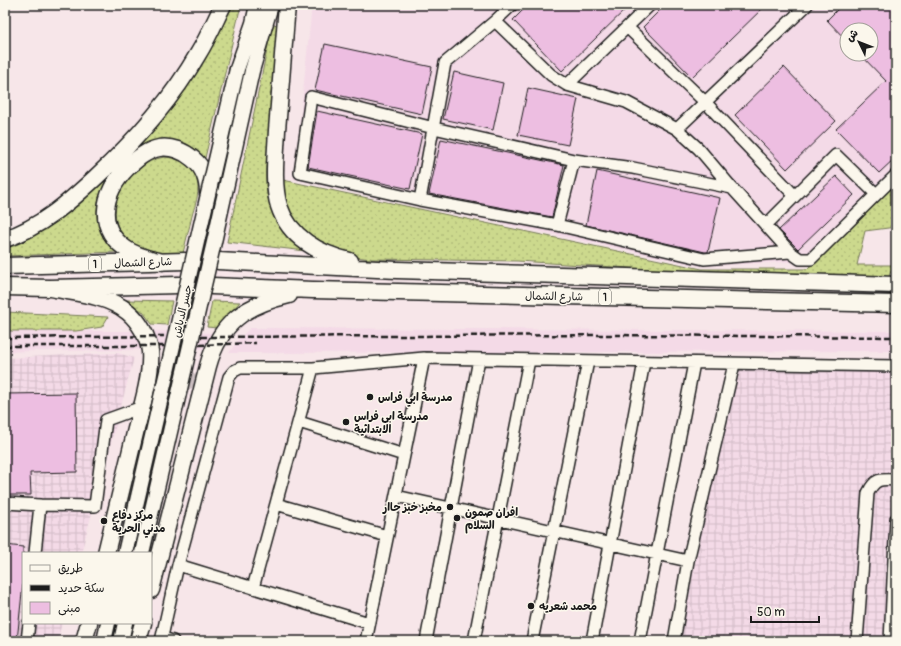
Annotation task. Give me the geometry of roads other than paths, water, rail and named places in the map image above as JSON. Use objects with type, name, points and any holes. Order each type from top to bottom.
[{"type":"highway","points":[[5,239],[46,220],[61,209],[99,175],[143,131],[182,80],[199,53],[223,5]]},
{"type":"highway","points":[[287,5],[275,161],[276,196],[279,206],[284,217],[301,239],[318,250],[336,258],[397,270]]},
{"type":"highway","points":[[163,262],[142,257],[124,247],[113,236],[106,219],[106,201],[113,185],[135,161],[144,154],[159,148],[180,150],[196,161],[205,174],[208,194]]},
{"type":"highway","name":"شارع الشمال","points":[[5,266],[185,261]]},
{"type":"highway","name":"شارع الشمال","points":[[218,261],[397,270],[896,285]]},
{"type":"highway","name":"1","points":[[5,287],[50,288],[179,286]]},
{"type":"highway","name":"شارع الشمال","points":[[212,286],[313,290],[896,304]]},
{"type":"highway","points":[[50,288],[113,302],[128,312],[136,320],[146,336],[150,350],[149,372],[142,407],[106,552]]},
{"type":"highway","points":[[152,586],[208,366],[211,355],[220,336],[236,318],[256,305],[273,299],[313,290]]},
{"type":"highway","points":[[84,641],[89,624]]},
{"type":"highway","points":[[138,641],[143,624]]},
{"type":"main road","name":"جسر الدباش","points":[[125,552],[237,69],[253,23],[257,5]]},
{"type":"main road","name":"جسر الدباش","points":[[142,552],[252,71],[271,5]]},
{"type":"main road","points":[[104,641],[108,624]]},
{"type":"main road","points":[[121,641],[125,624]]},
{"type":"street","points":[[420,200],[445,63],[512,5]]},
{"type":"street","points":[[567,85],[650,5]]},
{"type":"street","points":[[677,129],[807,5]]},
{"type":"street","points":[[495,21],[551,76],[567,85],[626,102],[677,129],[698,149],[790,252],[800,259],[811,259],[896,175]]},
{"type":"street","points":[[627,26],[705,102],[795,196]]},
{"type":"street","points":[[732,188],[633,168],[574,160],[311,98],[300,173],[420,200],[557,225],[704,259],[790,252]]},
{"type":"street","points":[[766,225],[836,155],[876,194]]},
{"type":"street","points":[[557,225],[574,160]]},
{"type":"street","points":[[366,641],[424,358]]},
{"type":"street","points":[[173,641],[161,639],[178,565],[229,377],[234,371],[240,368],[313,368],[424,358],[896,366]]},
{"type":"street","points":[[426,641],[479,359]]},
{"type":"street","points":[[474,641],[529,360]]},
{"type":"street","points":[[532,641],[588,361]]},
{"type":"street","points":[[592,641],[644,362]]},
{"type":"street","points":[[640,641],[694,363]]},
{"type":"street","points":[[674,641],[688,561],[734,364]]},
{"type":"street","points":[[253,588],[313,368]]},
{"type":"street","points":[[5,503],[95,506],[106,420],[142,407]]},
{"type":"street","points":[[298,422],[404,456]]},
{"type":"street","points":[[857,641],[868,494],[874,483],[880,479],[896,480]]},
{"type":"street","points":[[396,496],[688,561]]},
{"type":"street","points":[[276,504],[387,536]]},
{"type":"street","points":[[35,552],[40,505]]},
{"type":"street","points":[[890,641],[894,598],[896,519]]},
{"type":"street","points":[[178,565],[369,623]]},
{"type":"street","points":[[27,641],[29,624]]},
{"type":"tunnel","points":[[144,394],[151,383],[160,376],[179,374],[188,378],[194,385],[198,395],[198,407]]},
{"type":"railway","points":[[201,337],[611,335],[896,337]]},
{"type":"railway","points":[[5,338],[167,336]]},
{"type":"railway","points":[[199,345],[256,343]]},
{"type":"railway","points":[[5,346],[165,346]]},
{"type":"place","name":"مدرسة ابي فراس","points":[[370,397]]},
{"type":"place","name":"مدرسة ابي فراس الابتدائية","points":[[346,422]]},
{"type":"place","name":"مخبز خبز حاار","points":[[450,507]]},
{"type":"place","name":"افران صمون السلام","points":[[457,518]]},
{"type":"place","name":"مركز دفاع مدني الحرية","points":[[104,521]]},
{"type":"place","name":"محمد شعريه","points":[[531,606]]}]
